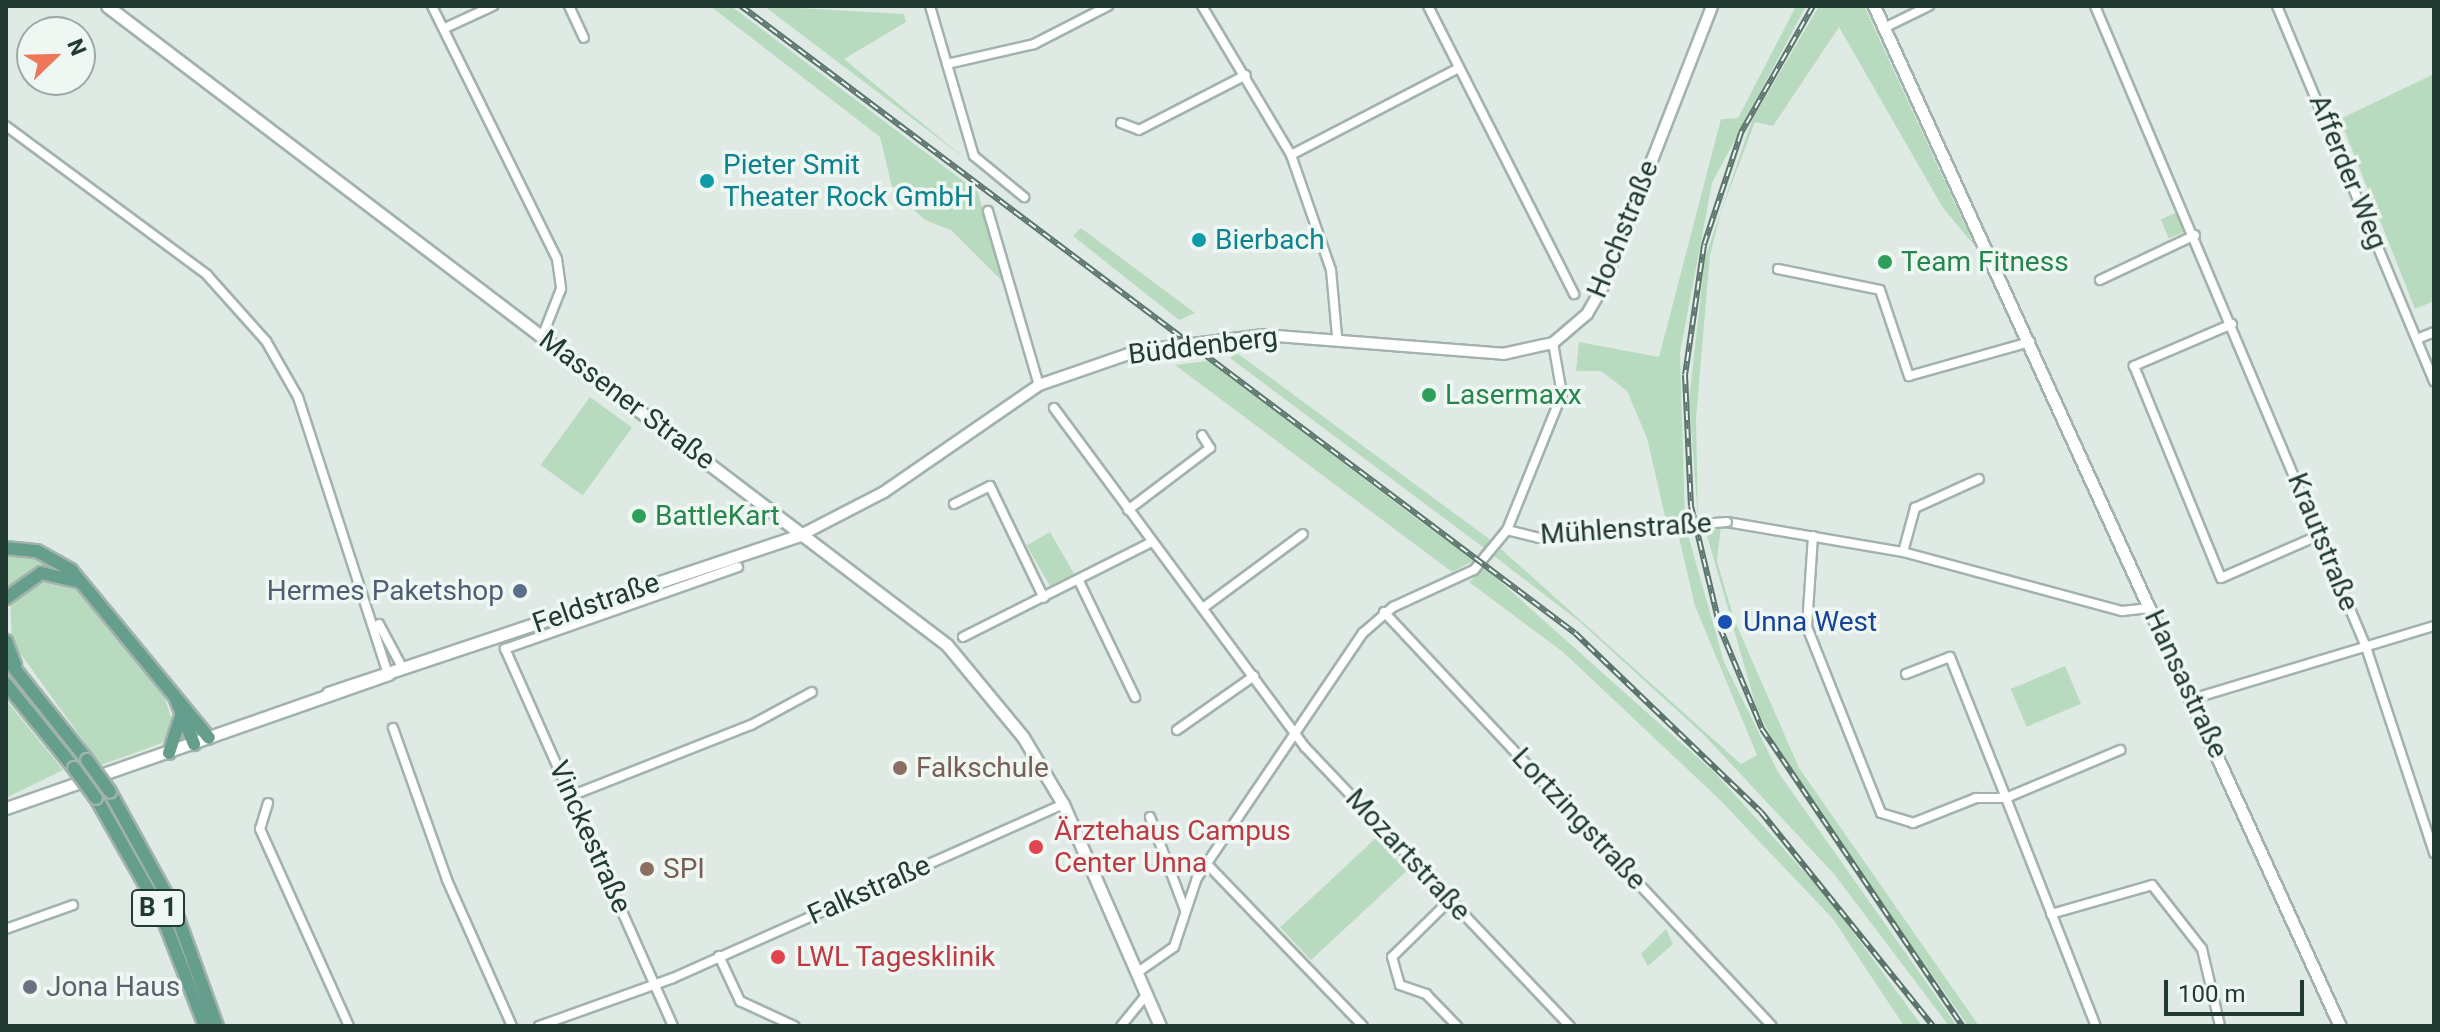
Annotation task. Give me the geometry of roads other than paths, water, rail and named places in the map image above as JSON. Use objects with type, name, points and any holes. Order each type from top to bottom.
[{"type":"main road","name":"Massener Straße","points":[[107,6],[803,534],[955,654],[1023,737],[1063,804],[1160,1026]]},
{"type":"main road","name":"Hansastraße","points":[[1874,6],[2031,342],[2340,1026]]},
{"type":"main road","name":"Feldstraße","points":[[6,808],[169,753],[328,693],[803,534]]},
{"type":"main road","points":[[6,548],[50,556],[85,586],[209,738]]},
{"type":"main road","points":[[6,598],[41,573],[85,586]]},
{"type":"main road","points":[[6,641],[18,672]]},
{"type":"main road","name":"B 1","points":[[6,658],[110,792],[175,910],[217,1026]]},
{"type":"main road","name":"B 1","points":[[6,684],[96,798],[161,913],[205,1026]]},
{"type":"main road","points":[[172,690],[194,744]]},
{"type":"main road","points":[[169,753],[181,713]]},
{"type":"street","points":[[432,6],[557,259],[561,289],[542,337]]},
{"type":"street","points":[[445,28],[493,6]]},
{"type":"street","points":[[569,6],[584,38]]},
{"type":"street","points":[[930,6],[974,156],[1024,197]]},
{"type":"street","points":[[947,64],[1034,44],[1108,6]]},
{"type":"street","points":[[1202,6],[1291,155],[1331,270],[1337,336]]},
{"type":"street","points":[[1428,6],[1574,294]]},
{"type":"street","name":"Hochstraße","points":[[1553,343],[1587,314],[1603,286],[1712,6]]},
{"type":"street","points":[[1884,28],[1929,6]]},
{"type":"street","name":"Krautstraße","points":[[2095,6],[2195,235],[2366,647],[2434,853]]},
{"type":"street","name":"Afferder Weg","points":[[2277,6],[2434,382]]},
{"type":"street","points":[[1291,155],[1459,68]]},
{"type":"street","points":[[1121,123],[1139,130],[1246,75]]},
{"type":"street","points":[[6,126],[207,275],[256,327],[298,397],[373,612],[388,674]]},
{"type":"street","points":[[988,211],[1039,385]]},
{"type":"street","points":[[2100,280],[2195,235]]},
{"type":"street","points":[[1778,269],[1880,290],[1909,376],[2031,342]]},
{"type":"street","points":[[2232,324],[2134,366],[2221,578],[2320,535]]},
{"type":"street","points":[[2417,339],[2434,332]]},
{"type":"street","name":"Büddenberg","points":[[803,534],[884,492],[1039,385],[1178,343],[1337,336],[1489,353],[1553,343]]},
{"type":"street","points":[[1507,530],[1562,394],[1553,343]]},
{"type":"street","name":"Mozartstraße","points":[[1054,408],[1296,735],[1570,1026]]},
{"type":"street","points":[[1128,510],[1210,448],[1202,435]]},
{"type":"street","points":[[1903,552],[1915,508],[1979,479]]},
{"type":"street","points":[[954,504],[990,486],[1044,598]]},
{"type":"street","name":"Mühlenstraße","points":[[1138,972],[1174,947],[1185,910],[1206,863],[1384,612],[1474,570],[1507,530],[1539,538],[1727,522],[1903,552],[2025,590],[2122,611],[2150,608]]},
{"type":"street","points":[[1203,608],[1303,534]]},
{"type":"street","points":[[1813,536],[1807,627],[1881,813],[1913,823],[1976,798],[2006,798],[2120,750]]},
{"type":"street","points":[[963,637],[1152,542]]},
{"type":"street","name":"Feldstraße","points":[[505,649],[738,567]]},
{"type":"street","points":[[1079,581],[1135,697]]},
{"type":"street","points":[[373,612],[403,669]]},
{"type":"street","name":"Lortzingstraße","points":[[1384,612],[1772,1026]]},
{"type":"street","points":[[2192,699],[2434,626]]},
{"type":"street","name":"Vinckestraße","points":[[505,649],[573,795],[673,1026]]},
{"type":"street","points":[[1906,674],[1950,657],[2096,1026]]},
{"type":"street","points":[[1177,730],[1254,676]]},
{"type":"street","points":[[573,795],[751,725],[812,692]]},
{"type":"street","points":[[393,728],[447,880],[512,1026]]},
{"type":"street","points":[[268,803],[260,829],[349,1026]]},
{"type":"street","name":"Falkstraße","points":[[539,1026],[655,985],[1063,804]]},
{"type":"street","points":[[1150,817],[1185,910]]},
{"type":"street","points":[[1206,863],[1363,1026]]},
{"type":"street","points":[[2051,914],[2152,885],[2202,949],[2224,1024]]},
{"type":"street","points":[[1450,900],[1392,957],[1400,985],[1426,994],[1457,1026]]},
{"type":"street","points":[[6,929],[73,905]]},
{"type":"street","points":[[719,956],[740,1001],[794,1026]]},
{"type":"street","points":[[1121,1026],[1147,994]]},
{"type":"railway","points":[[741,6],[1575,633],[1761,812],[1933,1026]]},
{"type":"railway","points":[[1813,6],[1741,133],[1704,245],[1685,375],[1691,506],[1720,628],[1762,729],[1962,1026]]},
{"type":"place","name":"Pieter Smit Theater Rock GmbH","points":[[707,181]]},
{"type":"place","name":"Bierbach","points":[[1199,240]]},
{"type":"place","name":"Team Fitness","points":[[1885,262]]},
{"type":"place","name":"Lasermaxx","points":[[1429,395]]},
{"type":"place","name":"BattleKart","points":[[639,516]]},
{"type":"place","name":"Hermes Paketshop","points":[[520,591]]},
{"type":"place","name":"Unna West","points":[[1725,622]]},
{"type":"place","name":"Falkschule","points":[[900,768]]},
{"type":"place","name":"Ärztehaus Campus Center Unna","points":[[1036,847]]},
{"type":"place","name":"SPI","points":[[647,869]]},
{"type":"place","name":"LWL Tagesklinik","points":[[778,957]]},
{"type":"place","name":"Jona Haus","points":[[30,987]]}]
